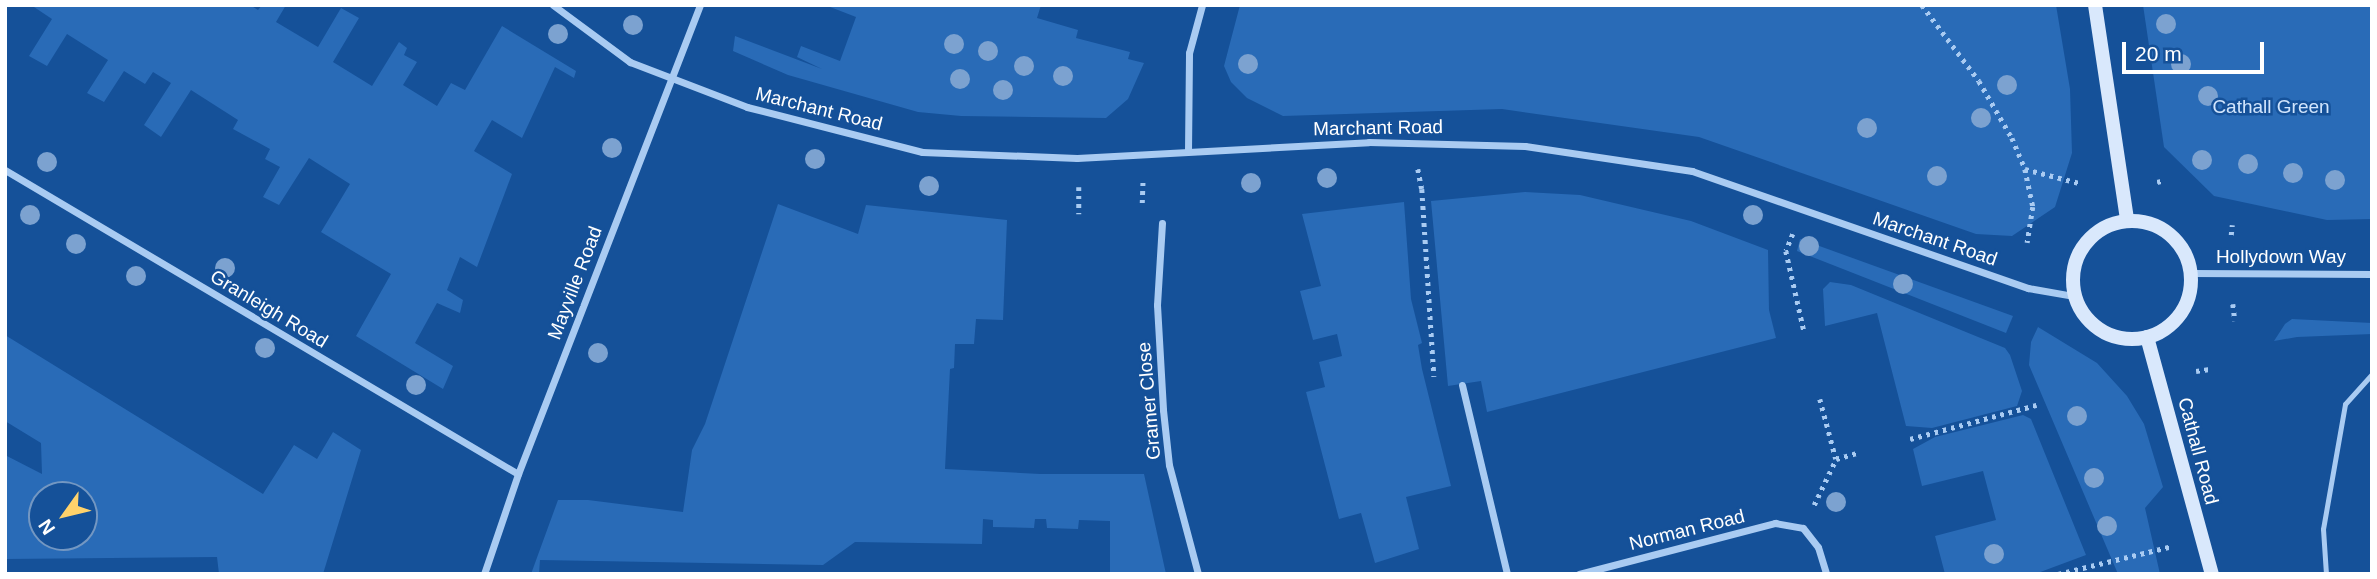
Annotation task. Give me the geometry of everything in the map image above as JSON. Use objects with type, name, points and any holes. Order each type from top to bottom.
[{"type":"main road","points":[[2095,5],[2127,220]]},
{"type":"main road","points":[[2127,220],[2145,221],[2162,228],[2176,239],[2191,273],[2190,293],[2181,313],[2167,328],[2147,337],[2124,339],[2102,332],[2084,317],[2074,296],[2072,275],[2077,254],[2089,237],[2106,225],[2127,220]]},
{"type":"main road","name":"Cathall Road","points":[[2147,337],[2212,574]]},
{"type":"street","name":"Marchant Road","points":[[553,5],[630,62],[747,107],[922,152],[1077,158],[1412,141],[1524,146],[1692,171],[2028,288],[2074,296]]},
{"type":"street","name":"Mayville Road","points":[[484,574],[518,474],[700,5]]},
{"type":"street","points":[[1188,151],[1189,53],[1202,5]]},
{"type":"street","name":"Granleigh Road","points":[[5,170],[518,474]]},
{"type":"street","name":"Gramer Close","points":[[1162,223],[1157,305],[1163,410],[1170,465],[1198,574]]},
{"type":"street","name":"Hollydown Way","points":[[2191,273],[2372,274]]},
{"type":"street","points":[[1462,385],[1507,574]]},
{"type":"street","name":"Norman Road","points":[[1579,574],[1775,523],[1803,528]]},
{"type":"street","points":[[1803,528],[1818,547],[1826,574]]},
{"type":"lane","points":[[2326,574],[2323,529],[2345,404],[2372,374]]},
{"type":"path","points":[[1922,5],[1979,80],[2012,138],[2025,169],[2033,207],[2027,243]]},
{"type":"path","points":[[2025,169],[2079,183]]},
{"type":"path","points":[[2157,182],[2165,180]]},
{"type":"path","points":[[1079,186],[1079,214]]},
{"type":"path","points":[[1422,189],[1435,389]]},
{"type":"path","points":[[1802,210],[1786,251],[1804,331]]},
{"type":"path","points":[[2231,235],[2232,225]]},
{"type":"path","points":[[2233,304],[2235,321]]},
{"type":"path","points":[[2196,371],[2210,369]]},
{"type":"path","points":[[1803,528],[1836,458],[1820,399]]},
{"type":"path","points":[[1910,439],[2036,405]]},
{"type":"path","points":[[1836,458],[1857,453]]},
{"type":"path","points":[[2058,574],[2102,561],[2203,540]]},
{"type":"green space","points":[[31,5],[250,5],[258,10],[262,5],[286,5],[276,22],[318,47],[341,8],[359,18],[333,62],[372,86],[399,42],[407,48],[404,55],[417,62],[403,85],[437,106],[451,83],[465,90],[502,26],[576,71],[574,78],[555,67],[522,138],[492,120],[474,151],[512,174],[477,267],[460,257],[447,290],[463,300],[460,313],[437,303],[415,343],[453,366],[443,389],[356,336],[391,274],[321,232],[350,184],[309,158],[279,205],[263,197],[280,167],[265,159],[270,149],[233,129],[238,120],[191,90],[161,137],[144,125],[171,83],[153,72],[145,84],[124,71],[104,102],[87,93],[108,60],[67,34],[47,66],[29,56],[52,19]]},
{"type":"green space","points":[[825,5],[1041,5],[1037,18],[1078,30],[1076,38],[1130,52],[1128,59],[1144,63],[1128,99],[1106,118],[961,116],[918,112],[788,75],[733,51],[735,36],[822,69],[797,57],[801,46],[840,61],[856,17]]},
{"type":"green space","points":[[1240,5],[2056,5],[2070,89],[2072,153],[2055,207],[2012,236],[1976,234],[1699,137],[1502,109],[1283,116],[1247,98],[1231,82],[1224,66]]},
{"type":"green space","name":"Cathall Green","points":[[2143,5],[2372,5],[2372,219],[2327,220],[2214,196],[2164,147]]},
{"type":"green space","points":[[1525,192],[1580,195],[1691,221],[1768,250],[1769,310],[1776,338],[1487,412],[1481,381],[1448,386],[1431,201]]},
{"type":"green space","points":[[1404,202],[1411,299],[1422,343],[1418,345],[1451,486],[1406,497],[1419,549],[1375,563],[1361,513],[1339,519],[1306,392],[1325,387],[1319,362],[1342,356],[1337,334],[1313,340],[1300,291],[1321,286],[1302,214]]},
{"type":"green space","points":[[778,204],[858,234],[866,205],[1007,220],[1003,320],[976,319],[974,344],[955,344],[954,368],[950,369],[945,469],[1040,474],[1144,474],[1166,574],[1110,574],[1110,521],[1079,520],[1078,529],[1047,528],[1046,519],[1035,519],[1034,528],[993,527],[993,520],[983,519],[982,544],[855,542],[823,565],[540,560],[539,574],[531,574],[558,500],[588,500],[683,512],[692,450],[705,424]]},
{"type":"green space","points":[[1800,239],[2013,316],[2006,333],[1797,251]]},
{"type":"green space","points":[[1830,282],[1851,285],[2005,348],[2022,391],[2017,406],[1932,428],[1906,426],[1877,313],[1825,326],[1823,289]]},
{"type":"green space","points":[[2292,319],[2372,323],[2372,334],[2297,337],[2274,341],[2285,324]]},
{"type":"green space","points":[[2038,327],[2097,363],[2127,396],[2144,424],[2163,487],[2145,508],[2160,574],[2118,574],[2029,365],[2031,342]]},
{"type":"green space","points":[[5,335],[263,494],[294,445],[317,459],[333,432],[361,450],[323,574],[219,574],[217,557],[5,559],[5,455],[42,474],[41,443],[5,421]]},
{"type":"green space","points":[[2023,415],[2031,419],[2086,555],[2035,574],[1945,574],[1935,536],[1996,520],[1983,471],[1922,486],[1913,449],[1935,437]]}]
